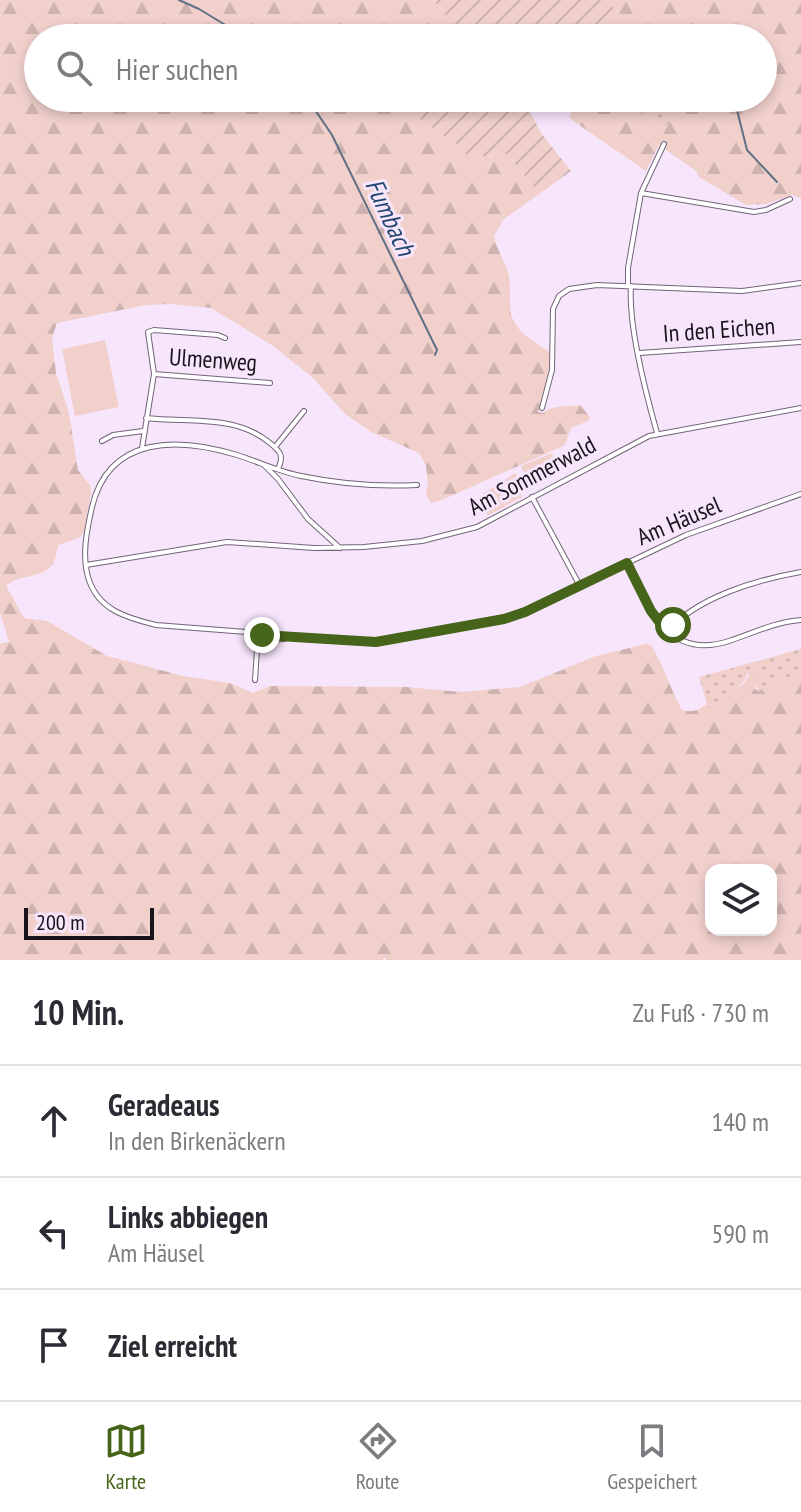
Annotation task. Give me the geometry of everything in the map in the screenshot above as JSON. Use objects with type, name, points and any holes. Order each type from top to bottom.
[{"type":"street","points":[[657,433],[639,353],[628,268],[641,193],[664,144]]},
{"type":"street","points":[[641,193],[754,212],[790,199]]},
{"type":"street","points":[[542,408],[552,370],[552,314],[556,300],[563,292],[582,285],[742,291],[801,283]]},
{"type":"street","points":[[142,448],[154,374],[147,339],[150,331],[225,338]]},
{"type":"street","name":"In den Eichen","points":[[639,353],[801,342]]},
{"type":"street","name":"Ulmenweg","points":[[154,374],[270,383]]},
{"type":"street","name":"Am Sommerwald","points":[[86,565],[227,542],[340,548],[410,542],[462,533],[657,433],[801,408]]},
{"type":"street","points":[[275,447],[304,411]]},
{"type":"street","points":[[146,418],[239,425],[275,447],[282,456],[278,469]]},
{"type":"street","points":[[102,441],[113,435],[143,431]]},
{"type":"street","points":[[86,565],[89,521],[100,483],[115,464],[142,448],[167,445],[224,452],[291,474],[357,485],[417,485]]},
{"type":"street","points":[[262,463],[285,487],[308,519],[340,548]]},
{"type":"street","points":[[285,487],[285,481],[291,474]]},
{"type":"street","name":"Am Häusel","points":[[86,565],[89,580],[100,600],[122,616],[169,627],[258,635],[361,642],[391,640],[512,617],[695,531],[801,494]]},
{"type":"street","points":[[532,497],[580,586]]},
{"type":"street","points":[[627,563],[651,611],[667,632],[691,643],[711,645],[780,623],[801,620]]},
{"type":"street","points":[[667,632],[688,611],[702,603],[777,577],[801,572]]},
{"type":"street","points":[[255,680],[258,635]]},
{"type":"street","name":"Am Häusel","points":[[258,648],[271,640],[295,637]]},
{"type":"green space","points":[[0,0],[434,0],[453,24],[24,24],[24,112],[410,112],[474,157],[507,154],[539,194],[504,219],[494,236],[508,272],[514,321],[523,333],[550,352],[548,377],[538,412],[580,405],[590,417],[588,421],[571,428],[565,445],[431,503],[426,494],[426,466],[419,453],[371,432],[344,413],[313,378],[273,346],[211,308],[146,305],[57,323],[52,338],[56,373],[69,413],[78,470],[90,485],[84,532],[79,538],[59,545],[49,569],[6,586],[24,618],[47,621],[107,656],[183,676],[230,683],[253,693],[270,686],[406,687],[462,692],[520,687],[596,656],[646,644],[651,645],[656,653],[682,710],[689,711],[707,704],[715,705],[743,684],[753,670],[757,671],[754,688],[758,691],[801,671],[801,960],[386,960],[386,957],[383,960],[0,960],[0,644],[9,642],[0,612]]},
{"type":"green space","points":[[434,0],[608,0],[621,17],[615,24],[452,24]]},
{"type":"green space","points":[[608,0],[801,0],[801,198],[792,195],[766,204],[746,205],[699,177],[696,171],[659,145],[646,171],[569,118],[571,112],[641,112],[664,130],[673,117],[669,112],[777,112],[777,24],[615,24],[621,17]]},
{"type":"green space","points":[[410,112],[530,112],[541,133],[571,171],[539,194],[507,154],[474,157]]},
{"type":"green space","points":[[641,112],[669,112],[673,117],[664,130]]},
{"type":"green space","points":[[105,340],[119,407],[75,416],[62,349]]},
{"type":"green space","points":[[552,453],[559,469],[528,482],[521,466]]},
{"type":"green space","points":[[516,473],[522,497],[487,516],[484,493]]},
{"type":"green space","points":[[801,649],[801,671],[758,691],[748,673],[730,695],[715,705],[707,704],[699,677]]},
{"type":"waterway","name":"Fumbach","points":[[179,0],[224,24]]},
{"type":"waterway","name":"Fumbach","points":[[316,112],[332,135],[437,350],[435,355]]},
{"type":"waterway","points":[[738,112],[747,150],[777,182]]},
{"type":"route","points":[[262,635],[376,642],[504,619],[627,563],[658,623],[667,632],[673,625]]}]
